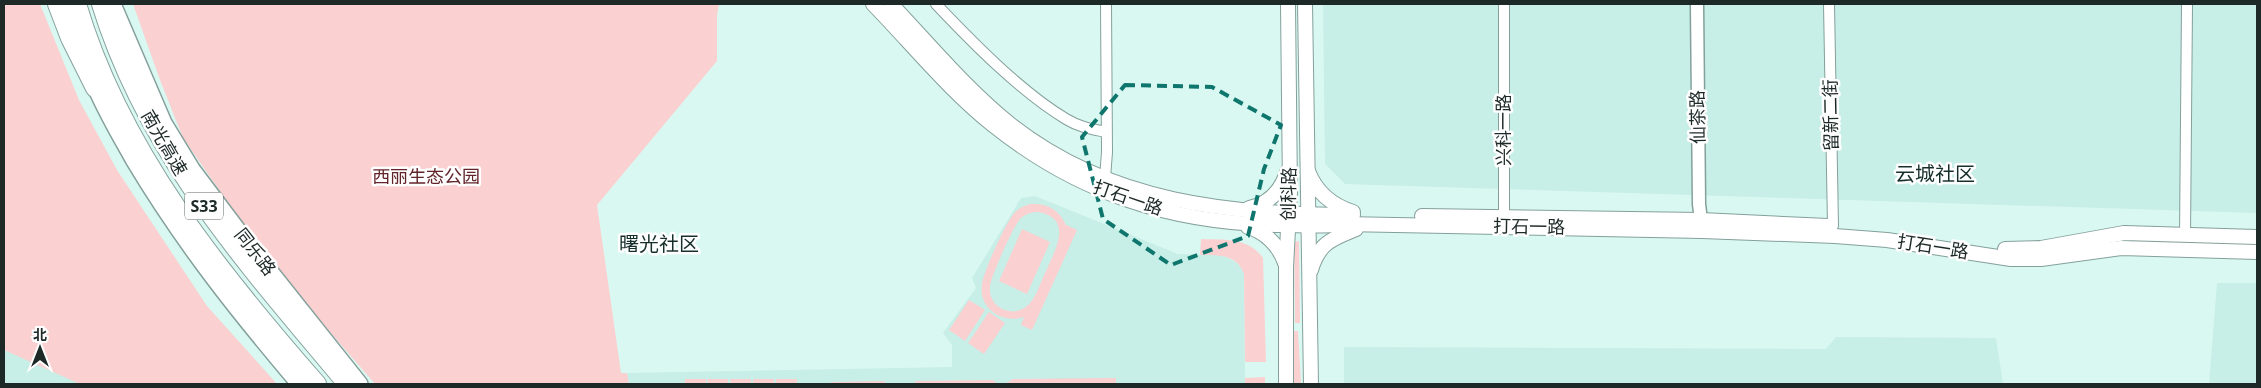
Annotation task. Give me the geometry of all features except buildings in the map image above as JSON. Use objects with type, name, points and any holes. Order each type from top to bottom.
[{"type":"highway","points":[[57,4],[70,38],[95,88]]},
{"type":"highway","name":"南光高速","points":[[77,4],[85,32],[105,82],[160,184],[219,267],[317,384]]},
{"type":"highway","name":"南光高速","points":[[110,4],[126,74],[151,124],[178,170],[237,251],[347,384]]},
{"type":"main road","points":[[68,4],[95,88],[120,137],[153,193],[209,276],[299,384]]},
{"type":"main road","name":"同乐路","points":[[110,4],[164,123],[192,169],[247,242],[360,384]]},
{"type":"main road","name":"打石一路","points":[[873,4],[961,95],[992,124],[1052,166],[1100,191],[1146,207],[1191,218],[1238,224],[1289,219]]},
{"type":"main road","name":"打石一路","points":[[891,4],[979,96],[1010,124],[1050,152],[1105,178],[1172,200],[1289,219],[1307,220],[1366,216],[1504,217],[1702,226],[1887,240],[2011,259],[2041,259],[2121,248],[2257,252]]},
{"type":"main road","name":"创科路","points":[[1286,384],[1286,267],[1290,161],[1288,4]]},
{"type":"main road","name":"创科路","points":[[1305,4],[1306,164],[1311,384]]},
{"type":"main road","points":[[1234,210],[1254,207],[1270,200],[1282,185],[1290,161]]},
{"type":"main road","points":[[1306,164],[1313,182],[1326,198],[1341,208],[1366,216]]},
{"type":"main road","name":"打石一路","points":[[1307,220],[1322,227],[1343,224],[1833,226],[1927,236],[2011,250],[2040,248],[2124,233],[2257,237]]},
{"type":"main road","points":[[1238,224],[1255,229],[1268,238],[1281,254],[1286,267]]},
{"type":"main road","points":[[1309,278],[1315,258],[1326,244],[1340,234],[1356,230],[1343,224]]},
{"type":"main road","points":[[1285,327],[1310,326]]},
{"type":"street","points":[[936,4],[1004,70],[1044,104],[1067,120],[1084,127],[1106,132]]},
{"type":"street","points":[[1105,178],[1106,4]]},
{"type":"street","name":"兴科一路","points":[[1504,4],[1504,217]]},
{"type":"street","name":"仙茶路","points":[[1697,4],[1699,204],[1702,226]]},
{"type":"street","name":"留新二街","points":[[1830,4],[1833,226]]},
{"type":"street","points":[[2184,236],[2187,4]]},
{"type":"street","points":[[1466,226],[1504,217]]},
{"type":"highlighted area","points":[[1125,85],[1212,87],[1281,125],[1264,169],[1248,236],[1171,265],[1103,219],[1082,137]]},
{"type":"shaded area","points":[[1323,4],[2257,4],[2257,213],[1345,184],[1325,164]]},
{"type":"shaded area","points":[[1035,196],[1178,254],[1224,255],[1242,267],[1244,274],[1245,384],[629,384],[627,373],[952,367],[952,345],[943,333],[976,288],[972,278],[1021,198]]},
{"type":"shaded area","points":[[2217,283],[2257,283],[2257,384],[2209,384]]},
{"type":"shaded area","points":[[1836,337],[1996,338],[2003,384],[1344,384],[1344,347],[1826,349]]},
{"type":"shaded area","points":[[4,350],[45,367],[80,384],[4,384]]},
{"type":"green space","points":[[4,4],[40,4],[79,100],[117,170],[207,306],[277,384],[80,384],[4,350]]},
{"type":"green space","name":"西丽生态公园","points":[[133,4],[719,4],[717,15],[717,61],[597,205],[621,373],[627,373],[629,384],[375,384],[296,293],[226,200],[183,138]]},
{"type":"green space","points":[[1031,204],[1052,208],[1060,215],[1066,225],[1077,230],[1032,330],[1021,325],[1024,317],[1008,318],[994,312],[984,301],[982,293],[986,269],[1004,229],[1016,211]],"holes":[[[1038,212],[1056,221],[1059,237],[1053,256],[1035,295],[1030,303],[1020,310],[1002,309],[993,301],[990,287],[1008,240],[1018,222],[1025,215]]]},
{"type":"green space","points":[[1022,229],[1050,242],[1027,294],[999,281]]},
{"type":"green space","points":[[1201,239],[1243,243],[1257,251],[1263,258],[1266,362],[1245,362],[1244,274],[1241,267],[1232,259],[1226,257],[1200,255]]},
{"type":"green space","points":[[1299,241],[1300,323],[1295,323],[1294,242]]},
{"type":"green space","points":[[969,300],[985,310],[965,341],[949,330]]},
{"type":"green space","points":[[989,312],[1005,323],[984,354],[968,343]]},
{"type":"green space","points":[[1292,331],[1298,331],[1301,384],[1293,384]]},
{"type":"green space","points":[[1265,377],[1265,384],[1245,384],[1245,378]]},
{"type":"green space","points":[[1116,378],[1116,384],[1005,384],[1013,379]]},
{"type":"green space","points":[[685,379],[706,379],[706,384],[685,384]]},
{"type":"green space","points":[[707,379],[728,379],[728,384],[708,384]]},
{"type":"green space","points":[[730,379],[751,379],[751,384],[731,384]]},
{"type":"green space","points":[[753,379],[774,379],[774,384],[753,384]]},
{"type":"green space","points":[[776,379],[797,379],[797,384],[776,384]]},
{"type":"green space","points":[[993,380],[998,384],[915,384],[915,381]]},
{"type":"green space","points":[[885,381],[885,384],[827,384],[833,382]]},
{"type":"district","name":"云城社区","points":[[1935,174]]},
{"type":"district","name":"曙光社区","points":[[659,244]]}]
